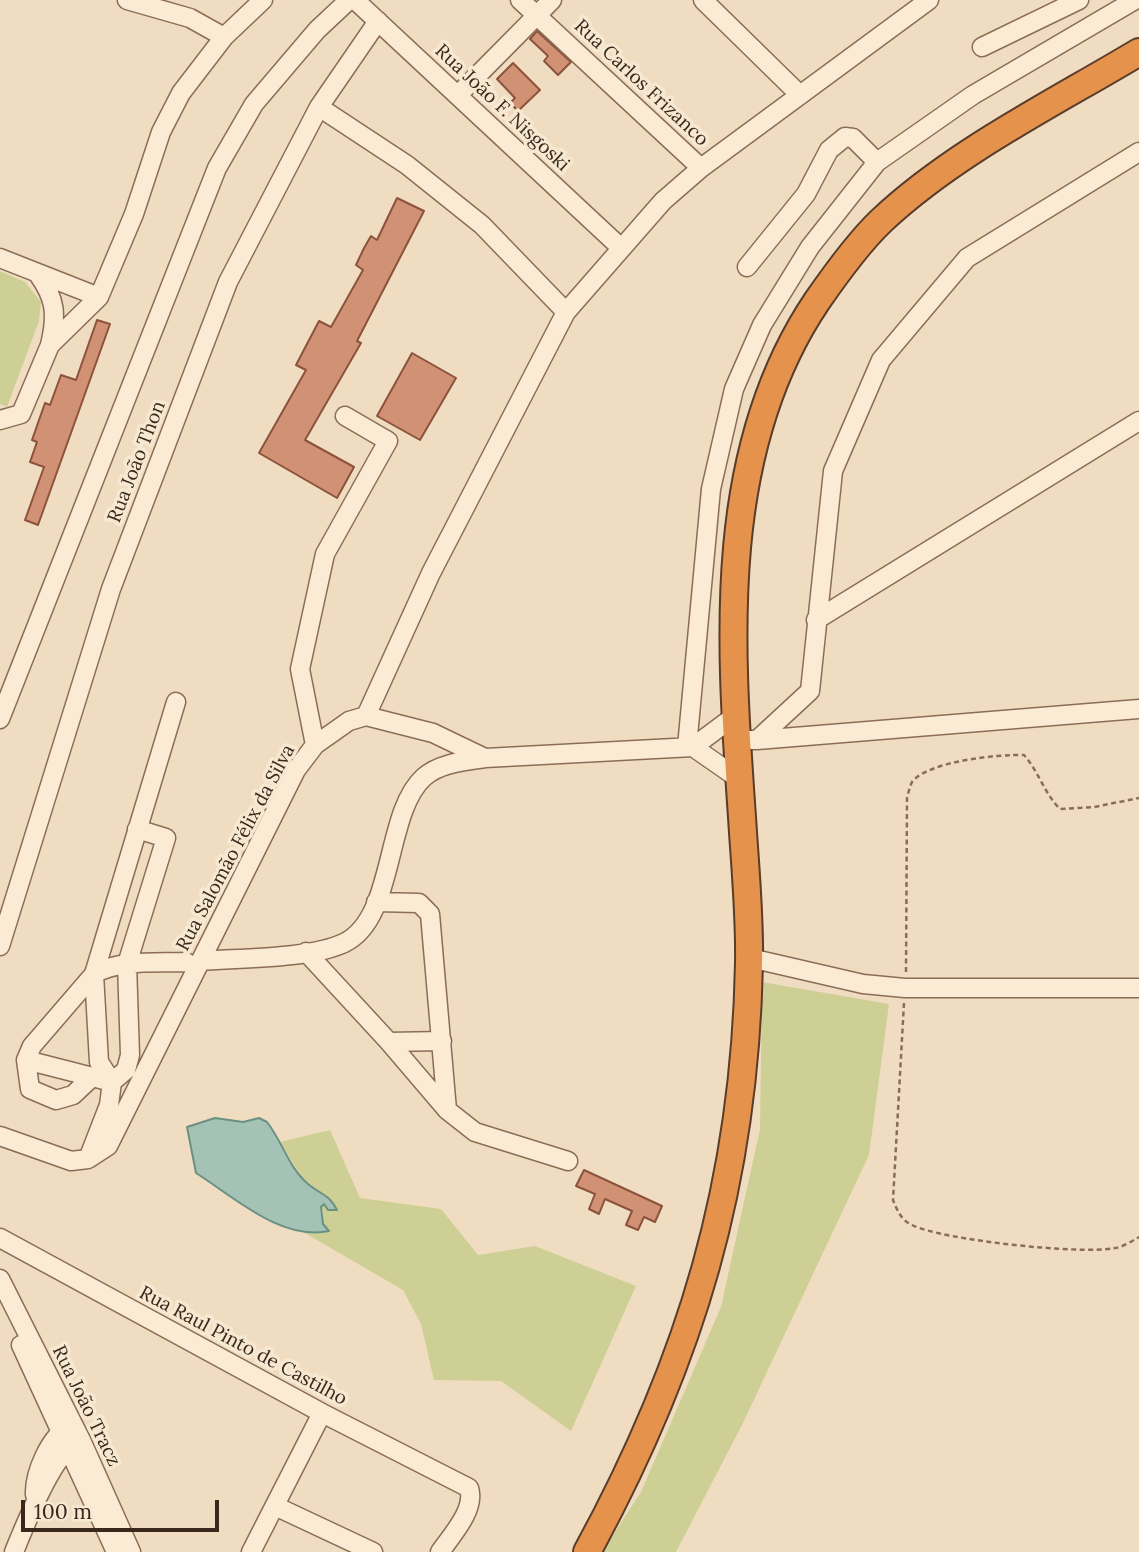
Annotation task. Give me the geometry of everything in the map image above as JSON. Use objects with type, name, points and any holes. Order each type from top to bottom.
[{"type":"highway","points":[[587,1552],[642,1446],[670,1382],[715,1241],[736,1130],[750,958],[739,779],[744,732],[735,565],[752,441],[775,379],[816,302],[880,222],[941,175],[1139,52]]},
{"type":"street","points":[[127,0],[190,18],[224,37]]},
{"type":"street","points":[[50,345],[99,297],[134,214],[161,132],[181,93],[224,37],[263,0]]},
{"type":"street","points":[[0,719],[217,168],[254,104],[317,30],[349,0]]},
{"type":"street","name":"Rua João F. Nisgoski","points":[[355,0],[620,247]]},
{"type":"street","name":"Rua Carlos Frizanco","points":[[520,0],[701,168]]},
{"type":"street","points":[[458,95],[552,0]]},
{"type":"street","points":[[703,0],[800,95]]},
{"type":"street","points":[[485,758],[433,733],[366,716],[431,573],[566,312],[620,247],[663,201],[701,168],[929,0]]},
{"type":"street","points":[[982,47],[1079,0]]},
{"type":"street","points":[[690,747],[711,489],[734,389],[762,325],[803,258],[877,162],[973,95],[1135,0]]},
{"type":"street","name":"Rua João Thon","points":[[0,946],[111,589],[239,257],[320,107],[378,21]]},
{"type":"street","points":[[320,107],[407,165],[482,225],[566,312]]},
{"type":"street","points":[[747,267],[806,194],[829,149],[845,137],[853,138],[877,162]]},
{"type":"street","points":[[744,732],[810,691],[833,471],[881,360],[967,258],[1139,152]]},
{"type":"street","points":[[0,258],[99,297]]},
{"type":"street","points":[[0,420],[21,414],[50,345],[56,307],[51,291],[38,274]]},
{"type":"street","points":[[315,745],[300,669],[325,554],[388,441],[345,416]]},
{"type":"street","points":[[816,620],[1139,421]]},
{"type":"street","points":[[0,1136],[71,1161],[88,1159],[109,1105],[112,1082],[99,1062],[94,974],[176,702]]},
{"type":"street","points":[[91,1078],[74,1095],[56,1100],[30,1089],[26,1060],[32,1046],[94,974],[107,967],[127,964],[193,962],[306,952],[328,948],[358,934],[372,915],[410,796],[424,777],[439,768],[485,758],[690,747],[744,732],[1139,709]]},
{"type":"street","name":"Rua Salomão Félix da Silva","points":[[88,1159],[108,1146],[193,962],[296,770],[315,745],[349,721],[366,716]]},
{"type":"street","points":[[690,747],[739,779]]},
{"type":"street","points":[[112,1082],[126,1070],[130,1055],[127,964],[166,838],[137,829]]},
{"type":"street","points":[[376,902],[419,903],[430,914],[447,1110]]},
{"type":"street","points":[[306,952],[390,1042],[447,1110],[475,1132],[568,1161]]},
{"type":"street","points":[[750,958],[863,984],[905,988],[1139,988]]},
{"type":"street","points":[[390,1042],[442,1041]]},
{"type":"street","points":[[26,1060],[112,1082]]},
{"type":"street","name":"Rua Raul Pinto de Castilho","points":[[0,1238],[322,1413],[469,1488],[472,1497],[469,1506],[440,1552]]},
{"type":"street","name":"Rua João Tracz","points":[[0,1279],[71,1435],[116,1552]]},
{"type":"street","name":"Rua João Tracz","points":[[0,1304],[131,1552]]},
{"type":"street","points":[[251,1552],[322,1413]]},
{"type":"street","points":[[14,1552],[35,1502],[34,1487],[40,1469],[71,1435]]},
{"type":"street","points":[[275,1506],[373,1552]]},
{"type":"path","points":[[1139,798],[1094,807],[1060,809],[1048,797],[1038,770],[1024,755],[999,754],[927,771],[912,783],[907,798],[905,988],[892,1200],[899,1214],[911,1225],[960,1238],[1089,1251],[1117,1248],[1139,1237]]},
{"type":"green space","points":[[0,271],[25,282],[41,302],[39,321],[7,407],[0,404]]},
{"type":"green space","points":[[762,982],[889,1004],[869,1155],[743,1423],[676,1552],[602,1552],[641,1492],[721,1307],[760,1129]]},
{"type":"green space","points":[[330,1130],[360,1198],[441,1209],[478,1255],[535,1246],[636,1286],[571,1431],[501,1381],[434,1380],[421,1324],[403,1290],[303,1232],[318,1233],[323,1224],[323,1211],[280,1142]]},
{"type":"shaded area","points":[[215,1118],[243,1122],[259,1118],[267,1122],[301,1178],[328,1198],[337,1210],[328,1210],[324,1204],[321,1207],[323,1224],[329,1231],[293,1230],[276,1223],[242,1205],[196,1173],[187,1127]]},
{"type":"building","points":[[537,31],[571,62],[558,75],[544,61],[548,56],[530,39]]},
{"type":"building","points":[[513,63],[540,90],[518,111],[510,103],[515,98],[497,79]]},
{"type":"building","points":[[397,198],[424,211],[357,341],[361,343],[305,440],[354,467],[337,498],[259,453],[306,370],[296,365],[319,321],[331,327],[363,270],[356,265],[364,248],[371,236],[377,240]]},
{"type":"building","points":[[97,320],[110,324],[38,525],[25,520],[44,467],[30,462],[37,442],[32,440],[45,403],[50,405],[61,375],[76,380]]},
{"type":"building","points":[[412,353],[456,378],[420,440],[377,416]]},
{"type":"building","points":[[584,1170],[662,1206],[655,1222],[644,1217],[638,1230],[626,1225],[632,1211],[605,1199],[599,1214],[589,1209],[595,1194],[576,1186]]}]
